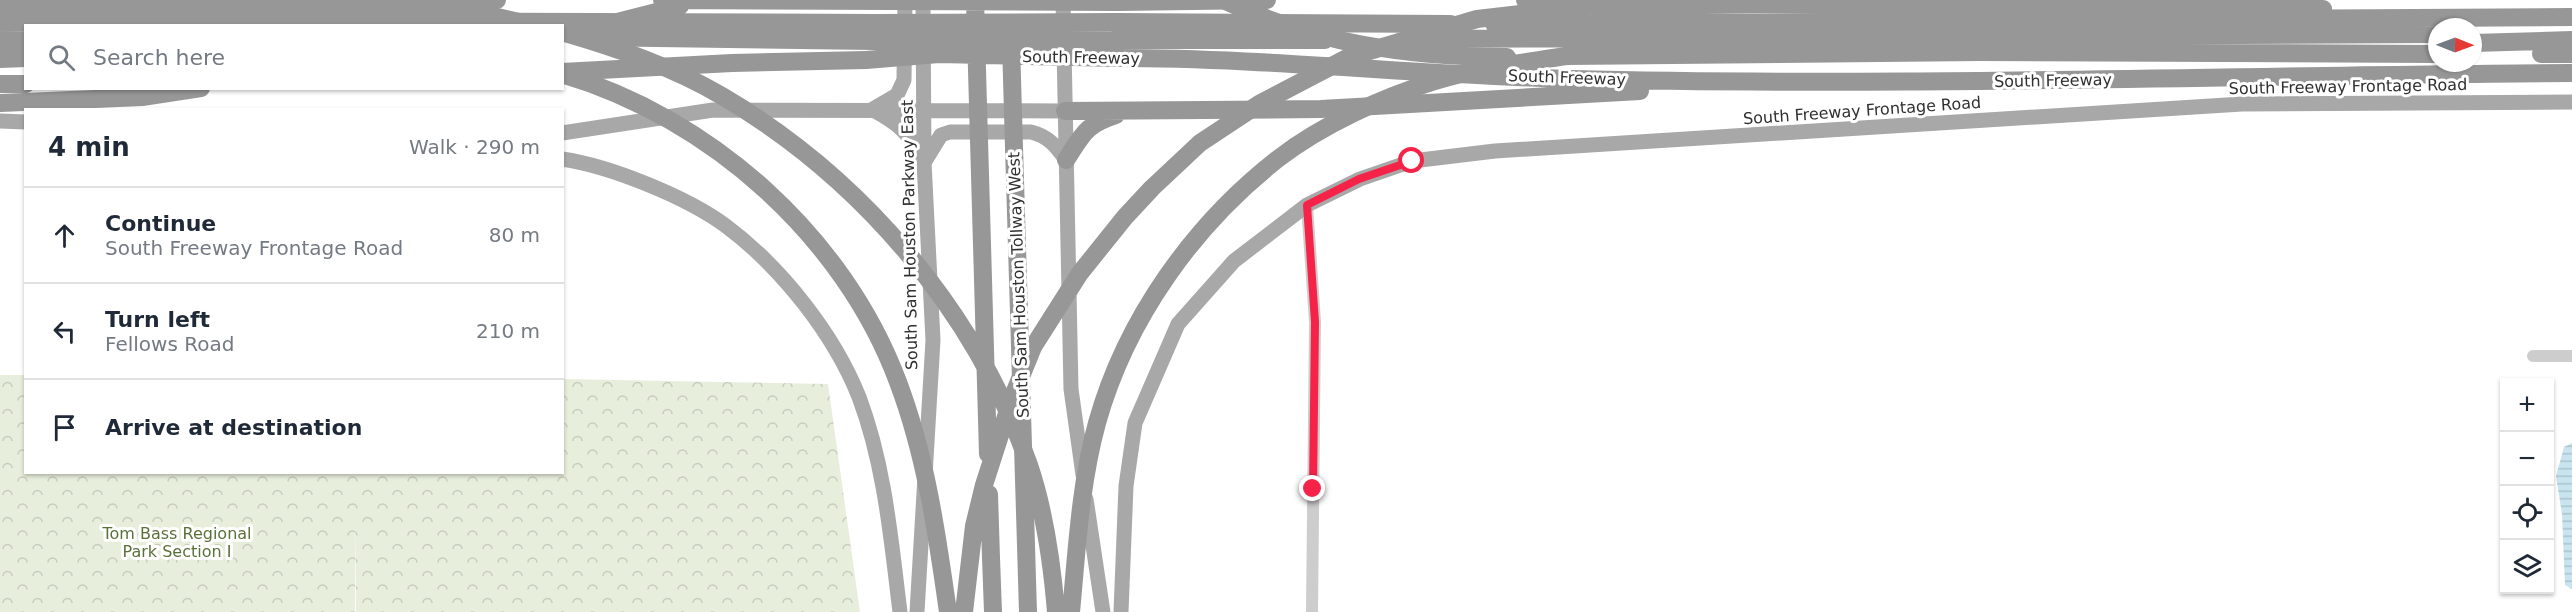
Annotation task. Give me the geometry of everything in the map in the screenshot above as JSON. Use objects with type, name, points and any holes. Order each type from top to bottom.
[{"type":"highway","points":[[428,8],[497,0]]},
{"type":"highway","points":[[653,0],[1117,2],[1267,0]]},
{"type":"highway","points":[[564,35],[609,26],[693,0]]},
{"type":"highway","points":[[975,0],[991,612]]},
{"type":"highway","name":"South Sam Houston Tollway West","points":[[1012,0],[1014,147],[1029,612]]},
{"type":"highway","points":[[1224,0],[1286,27],[1345,43],[1478,57],[2171,52],[2428,54]]},
{"type":"highway","points":[[1524,0],[1587,6]]},
{"type":"highway","points":[[964,612],[974,526],[984,485],[1011,401],[1033,347],[1080,273],[1125,217],[1200,143],[1259,104],[1349,57],[1477,19],[1587,6],[1743,3],[2218,5],[2341,9],[2428,20]]},
{"type":"highway","points":[[0,6],[428,8],[468,10],[528,24]]},
{"type":"highway","points":[[2482,26],[2572,17]]},
{"type":"highway","points":[[0,23],[350,21],[493,24]]},
{"type":"highway","points":[[1116,40],[1428,24],[1720,21],[2428,26]]},
{"type":"highway","points":[[564,25],[1116,40],[2428,34]]},
{"type":"highway","points":[[2482,26],[2572,34]]},
{"type":"highway","points":[[564,35],[875,32]]},
{"type":"highway","points":[[564,36],[631,54],[721,95],[789,142],[845,188],[893,238],[937,291],[990,373],[1029,465],[1039,501],[1053,580],[1056,612]]},
{"type":"highway","name":"South Freeway","points":[[564,73],[732,63],[866,60],[1116,40],[1343,65],[1567,78],[1810,82],[2572,73]]},
{"type":"highway","points":[[2482,43],[2572,40]]},
{"type":"highway","points":[[0,41],[24,41]]},
{"type":"highway","points":[[2171,52],[2428,44]]},
{"type":"highway","points":[[2482,54],[2572,54]]},
{"type":"highway","points":[[1071,612],[1083,493],[1097,423],[1112,381],[1137,325],[1166,278],[1199,234],[1240,192],[1280,158],[1341,120],[1433,81],[1469,72],[1566,56]]},
{"type":"highway","points":[[0,58],[24,58]]},
{"type":"highway","points":[[564,74],[656,112],[729,158],[783,206],[840,274],[883,348],[913,425],[934,515],[948,612]]},
{"type":"highway","points":[[1065,111],[1321,109],[1810,82]]},
{"type":"highway","points":[[0,84],[24,84]]},
{"type":"highway","points":[[0,103],[142,97],[188,90]]},
{"type":"highway","points":[[1066,160],[1086,130],[1096,122],[1132,110]]},
{"type":"main road","points":[[873,109],[897,95],[904,80],[905,0]]},
{"type":"main road","name":"South Sam Houston Parkway East","points":[[917,612],[933,339],[924,162],[923,0]]},
{"type":"main road","points":[[1063,0],[1071,390],[1103,612]]},
{"type":"main road","name":"South Freeway Frontage Road","points":[[1121,612],[1126,486],[1135,423],[1178,324],[1234,261],[1307,205],[1359,179],[1386,169],[1412,161],[1463,154],[2242,104],[2572,102]]},
{"type":"main road","points":[[873,109],[903,128],[912,139],[924,162]]},
{"type":"main road","points":[[564,133],[713,110],[1065,111]]},
{"type":"main road","points":[[0,121],[24,122]]},
{"type":"main road","points":[[924,162],[941,135],[950,132],[1043,134],[1066,160]]},
{"type":"main road","points":[[564,159],[580,161],[664,191],[726,226],[776,271],[809,311],[836,350],[854,388],[879,461],[900,612]]},
{"type":"street","points":[[1307,205],[1315,322],[1312,612]]},
{"type":"street","points":[[2533,356],[2572,356]]},
{"type":"green space","name":"Tom Bass Regional Park Section I","points":[[0,375],[24,375],[24,474],[564,474],[564,379],[828,384],[860,612],[356,612],[355,524],[355,612],[0,612]]},
{"type":"water","points":[[2572,443],[2572,589],[2565,585],[2562,514],[2556,476],[2564,447]]},
{"type":"route","points":[[1313,489],[1315,322],[1307,205],[1359,179],[1412,161]]}]
